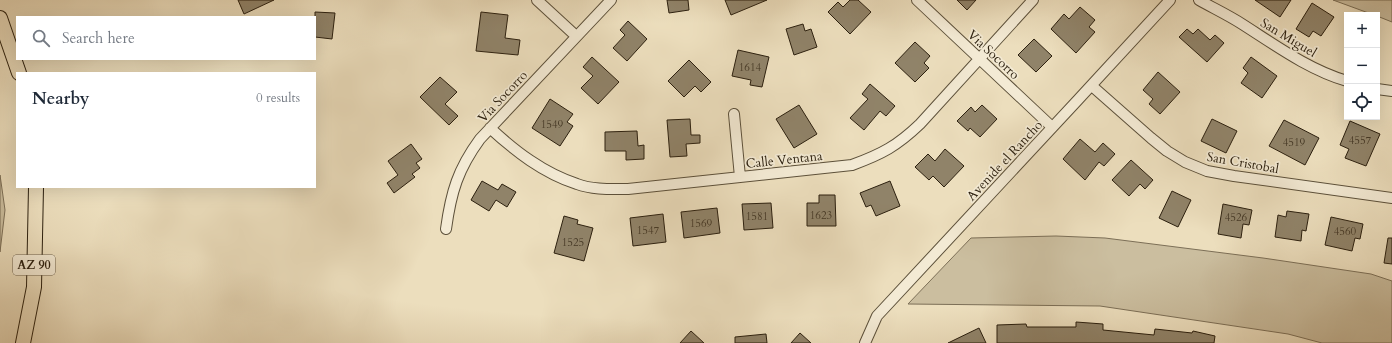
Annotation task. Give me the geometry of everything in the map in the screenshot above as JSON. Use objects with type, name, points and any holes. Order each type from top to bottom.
[{"type":"highway","points":[[0,18],[19,72]]},
{"type":"highway","name":"AZ 90","points":[[23,343],[34,286],[36,188]]},
{"type":"street","points":[[537,0],[576,36]]},
{"type":"street","name":"Via Socorro","points":[[446,229],[457,178],[470,152],[490,128],[611,0]]},
{"type":"street","name":"Via Socorro","points":[[918,0],[1052,127]]},
{"type":"street","name":"Calle Ventana","points":[[490,128],[509,146],[554,175],[578,184],[605,189],[628,189],[852,164],[886,151],[904,139],[920,124],[1033,0]]},
{"type":"street","name":"Avenide el Rancho","points":[[864,343],[877,316],[1052,127],[1092,86],[1170,0]]},
{"type":"street","name":"San Miguel","points":[[1199,0],[1314,68],[1344,80]]},
{"type":"street","name":"San Cristobal","points":[[1092,86],[1150,138],[1167,151],[1185,162],[1207,171],[1392,198]]},
{"type":"street","points":[[1380,89],[1392,91]]},
{"type":"street","points":[[734,114],[740,177]]},
{"type":"shaded area","points":[[1333,0],[1392,0],[1392,22],[1380,17],[1380,12],[1366,12]]},
{"type":"shaded area","points":[[0,175],[5,210],[0,252]]},
{"type":"shaded area","points":[[1056,236],[1105,238],[1263,258],[1371,274],[1392,281],[1392,343],[1322,343],[1288,334],[1100,306],[908,304],[971,238]]},
{"type":"building","points":[[238,0],[274,0],[244,14]]},
{"type":"building","points":[[667,0],[688,0],[689,10],[669,13]]},
{"type":"building","points":[[725,0],[767,0],[731,15]]},
{"type":"building","points":[[850,0],[858,0],[871,12],[850,34],[828,12],[838,2],[843,7]]},
{"type":"building","points":[[957,0],[976,0],[967,10]]},
{"type":"building","points":[[1255,0],[1291,0],[1280,17]]},
{"type":"building","points":[[1312,3],[1334,17],[1321,36],[1313,31],[1309,37],[1296,29]]},
{"type":"building","points":[[1080,7],[1095,20],[1089,27],[1095,32],[1076,53],[1051,29],[1064,14],[1069,19]]},
{"type":"building","points":[[315,12],[335,13],[332,39],[316,37]]},
{"type":"building","points":[[481,12],[508,15],[505,38],[520,40],[518,55],[476,51]]},
{"type":"building","points":[[628,21],[647,39],[627,61],[613,48],[625,35],[620,30]]},
{"type":"building","points":[[803,24],[805,31],[811,29],[817,47],[794,55],[786,29]]},
{"type":"building","points":[[1187,29],[1193,34],[1198,29],[1210,40],[1215,35],[1224,43],[1207,62],[1179,37]]},
{"type":"building","points":[[1034,39],[1052,56],[1036,72],[1018,55]]},
{"type":"building","points":[[915,42],[930,56],[924,63],[929,68],[915,82],[895,63]]},
{"type":"building","points":[[738,50],[769,57],[762,87],[750,85],[751,80],[732,76]]},
{"type":"building","points":[[592,57],[619,82],[598,104],[581,88],[593,76],[583,67]]},
{"type":"building","points":[[1251,57],[1277,76],[1262,98],[1241,83],[1248,73],[1243,68]]},
{"type":"building","points":[[689,60],[711,82],[701,92],[695,86],[684,97],[668,81]]},
{"type":"building","points":[[1158,72],[1180,92],[1160,114],[1149,104],[1153,99],[1143,90]]},
{"type":"building","points":[[440,77],[457,92],[445,104],[458,116],[449,125],[420,97]]},
{"type":"building","points":[[870,84],[895,106],[886,116],[880,111],[864,130],[850,118],[868,99],[862,94]]},
{"type":"building","points":[[550,99],[573,114],[567,122],[573,126],[560,146],[532,128]]},
{"type":"building","points":[[799,105],[817,134],[794,148],[776,119]]},
{"type":"building","points":[[982,105],[997,119],[980,137],[970,128],[968,131],[957,121],[971,107],[975,112]]},
{"type":"building","points":[[690,119],[691,135],[700,135],[700,143],[686,144],[687,156],[670,157],[667,120]]},
{"type":"building","points":[[1212,119],[1237,131],[1226,153],[1201,141]]},
{"type":"building","points":[[1284,120],[1319,138],[1305,165],[1269,146]]},
{"type":"building","points":[[1350,121],[1380,134],[1366,166],[1345,158],[1349,149],[1340,145]]},
{"type":"building","points":[[637,131],[638,146],[644,145],[644,159],[626,160],[626,151],[605,151],[605,132]]},
{"type":"building","points":[[1080,139],[1095,152],[1103,143],[1115,154],[1104,166],[1099,162],[1085,180],[1063,159]]},
{"type":"building","points":[[411,144],[422,159],[416,163],[420,168],[412,174],[415,177],[394,193],[387,183],[398,175],[388,161]]},
{"type":"building","points":[[945,149],[964,166],[944,187],[933,176],[929,180],[915,167],[928,154],[935,161]]},
{"type":"building","points":[[1131,160],[1153,180],[1145,189],[1140,184],[1129,196],[1112,180]]},
{"type":"building","points":[[482,181],[498,190],[502,184],[516,192],[507,207],[496,200],[489,211],[471,200]]},
{"type":"building","points":[[890,181],[900,206],[876,216],[871,205],[866,207],[860,193]]},
{"type":"building","points":[[1172,191],[1191,200],[1178,227],[1159,218]]},
{"type":"building","points":[[819,195],[835,195],[836,226],[807,226],[807,203],[819,203]]},
{"type":"building","points":[[771,203],[773,228],[744,230],[742,204]]},
{"type":"building","points":[[1223,204],[1252,210],[1249,225],[1243,224],[1241,238],[1218,234]]},
{"type":"building","points":[[717,208],[720,233],[684,238],[681,212]]},
{"type":"building","points":[[1287,211],[1309,214],[1306,231],[1302,230],[1301,241],[1275,237],[1278,215],[1286,217]]},
{"type":"building","points":[[663,214],[666,242],[633,246],[630,218]]},
{"type":"building","points":[[564,216],[578,220],[577,224],[593,228],[584,261],[554,253]]},
{"type":"building","points":[[1331,217],[1363,224],[1360,239],[1355,238],[1352,251],[1325,245]]},
{"type":"building","points":[[1388,238],[1392,238],[1392,264],[1384,263]]},
{"type":"building","points":[[1076,322],[1103,324],[1103,330],[1154,335],[1155,329],[1192,333],[1193,331],[1215,336],[1214,343],[997,343],[997,325],[1026,324],[1027,327],[1076,327]]},
{"type":"building","points":[[979,328],[986,343],[948,343]]},
{"type":"building","points":[[691,331],[704,343],[680,343]]},
{"type":"building","points":[[800,333],[811,343],[791,343]]},
{"type":"building","points":[[766,334],[767,343],[735,343],[735,337]]}]
